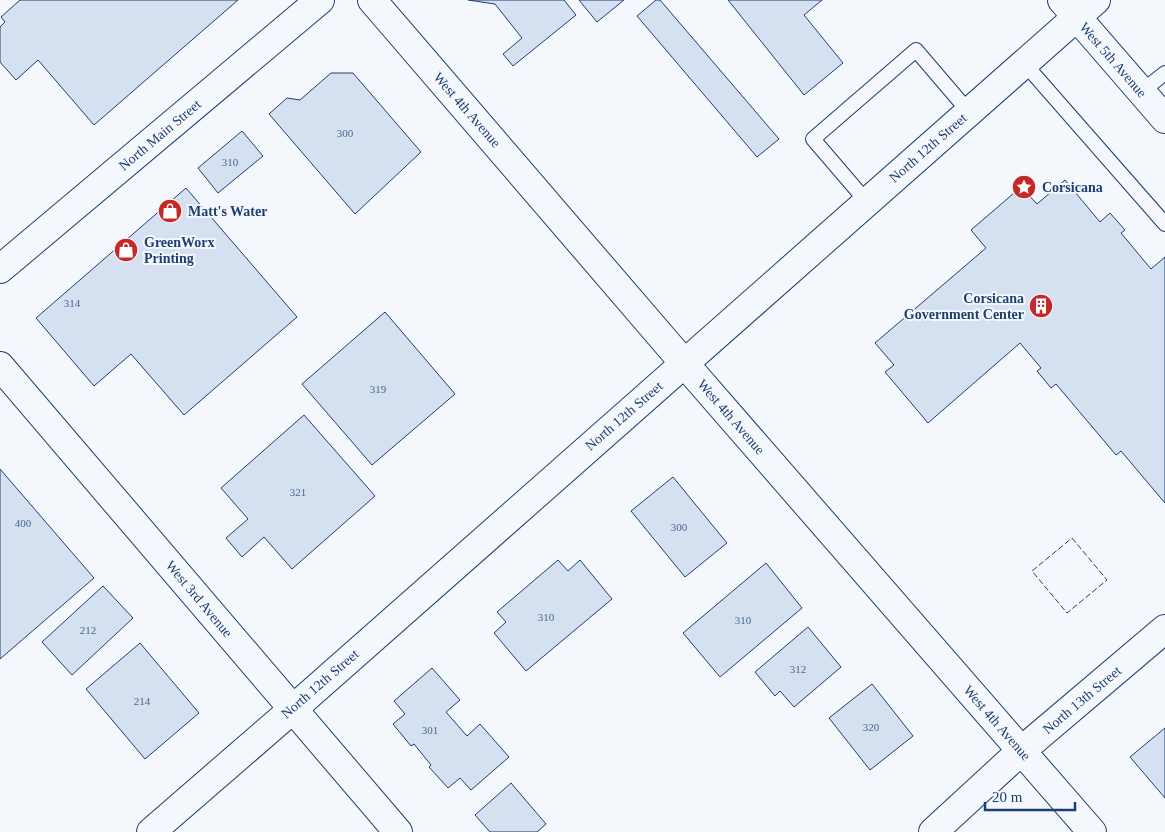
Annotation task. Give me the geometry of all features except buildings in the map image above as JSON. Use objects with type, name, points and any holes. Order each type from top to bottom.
[{"type":"street","name":"North Main Street","points":[[0,269],[320,0]]},
{"type":"street","name":"West 4th Avenue","points":[[372,0],[684,363],[1092,832]]},
{"type":"street","name":"North 12th Street","points":[[151,832],[1024,64],[1078,6]]},
{"type":"street","name":"West 5th Avenue","points":[[1078,6],[1141,92],[1165,119]]},
{"type":"street","name":"West 3rd Avenue","points":[[0,366],[398,832]]},
{"type":"street","name":"North 13th Street","points":[[933,832],[1021,751],[1165,629]]},
{"type":"lane","points":[[867,202],[814,139],[916,50],[969,112]]},
{"type":"lane","points":[[1024,64],[1165,224]]},
{"type":"lane","points":[[1141,92],[1165,73]]},
{"type":"fence","points":[[1072,538],[1107,580],[1067,613],[1032,571],[1072,538]]},
{"type":"place","name":"Corsicana","points":[[1024,187]]},
{"type":"place","name":"Matt's Water","points":[[170,211]]},
{"type":"place","name":"GreenWorx Printing","points":[[126,250]]},
{"type":"place","name":"Corsicana Government Center","points":[[1041,306]]}]
